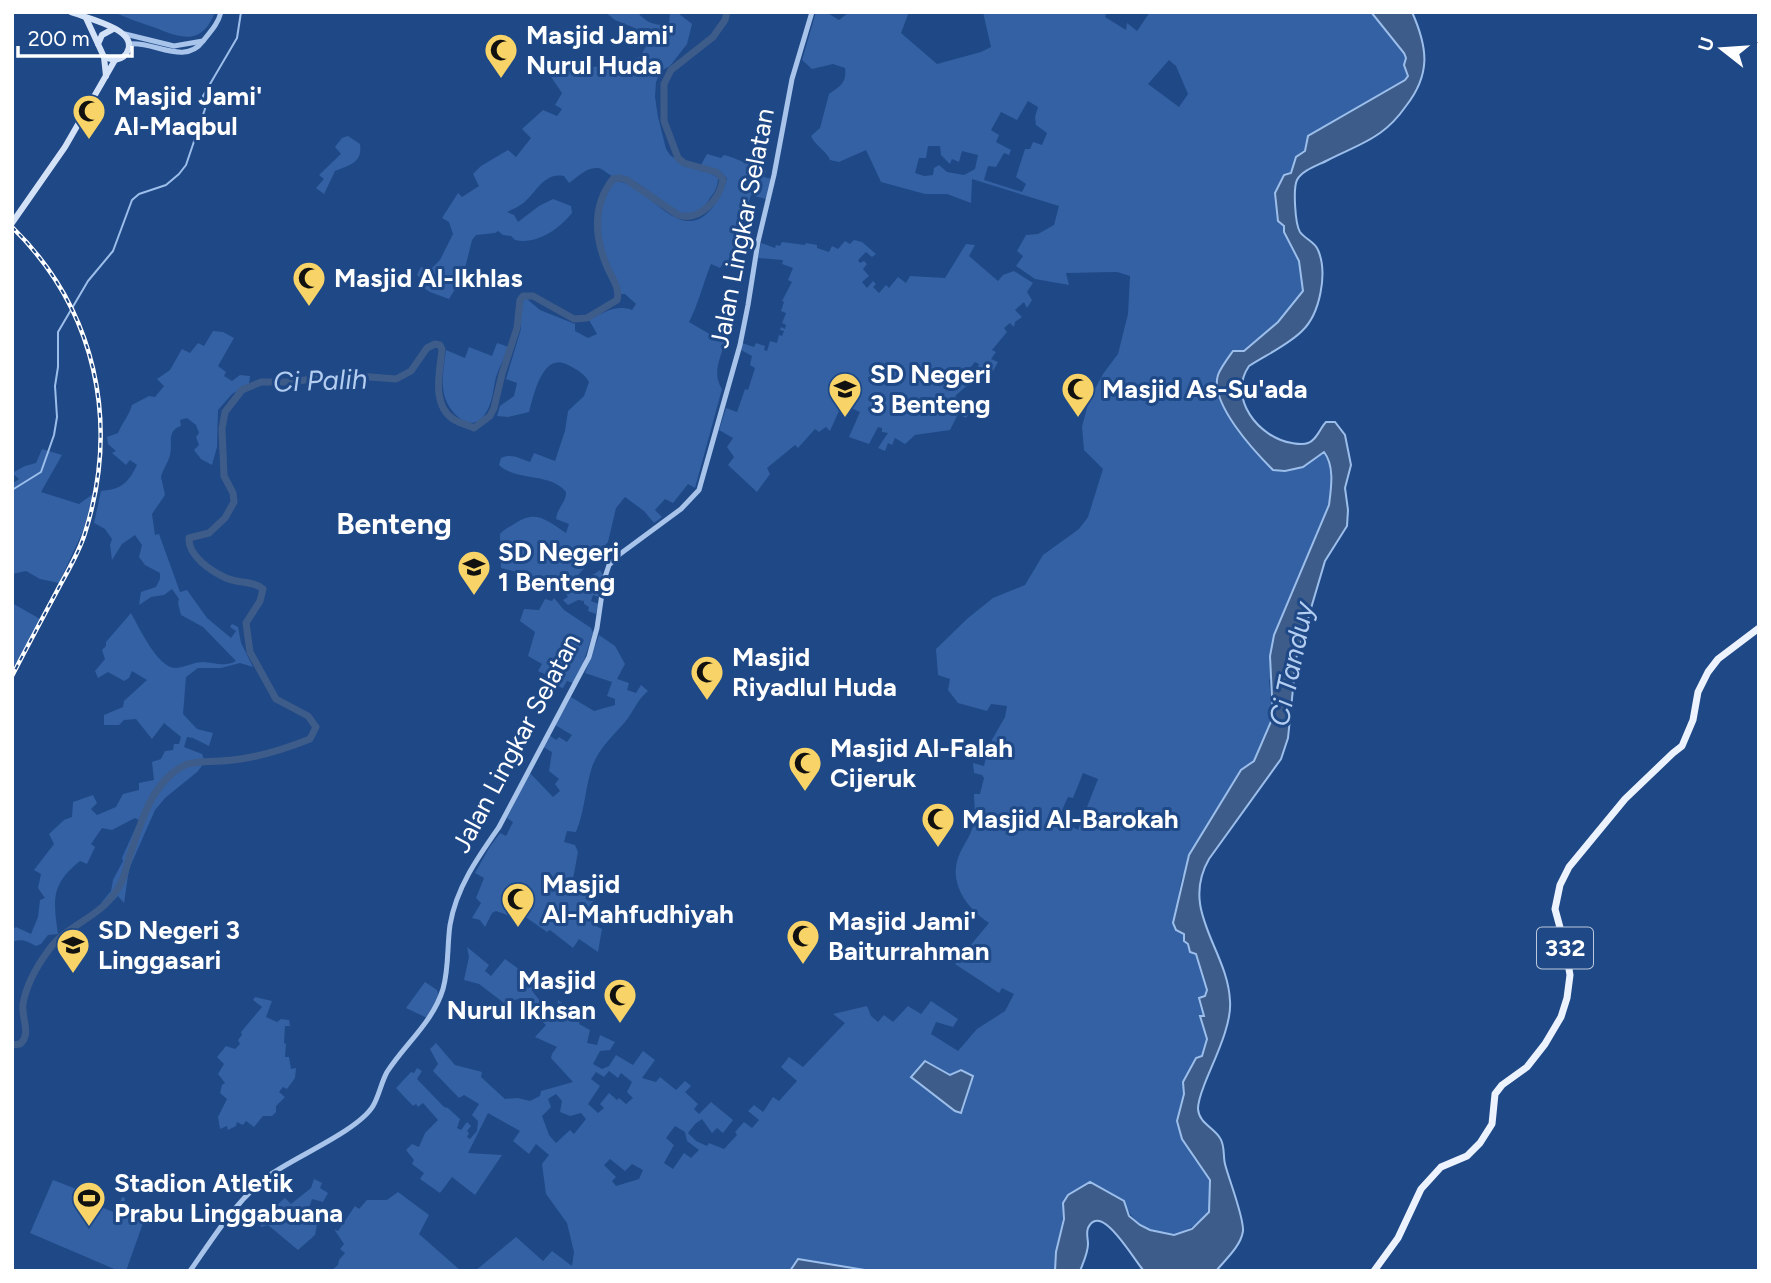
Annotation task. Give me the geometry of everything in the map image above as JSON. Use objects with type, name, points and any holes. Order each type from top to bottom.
[{"type":"main road","points":[[12,223],[65,147],[115,60],[126,55],[130,44],[125,34],[71,12]]},
{"type":"main road","points":[[86,18],[104,57],[106,76]]},
{"type":"main road","points":[[98,44],[102,35],[113,29]]},
{"type":"main road","points":[[104,57],[115,60]]},
{"type":"main road","points":[[12,216],[19,211]]},
{"type":"main road","name":"332","points":[[1374,1271],[1398,1238],[1421,1189],[1441,1167],[1467,1156],[1480,1143],[1492,1124],[1495,1094],[1502,1085],[1527,1067],[1561,1017],[1570,975],[1555,909],[1560,885],[1569,867],[1625,799],[1682,746],[1693,720],[1698,692],[1708,672],[1718,659],[1759,628]]},
{"type":"street","points":[[130,44],[174,49],[203,41],[214,28],[221,12]]},
{"type":"street","name":"Jalan Lingkar Selatan","points":[[190,1271],[215,1232],[255,1187],[277,1169],[337,1135],[372,1108],[387,1073],[428,1019],[443,989],[450,926],[466,879],[485,844],[499,827],[586,664],[597,628],[604,580],[609,565],[681,509],[699,491],[740,345],[792,79],[812,12]]},
{"type":"street","points":[[125,34],[174,49]]},
{"type":"shaded area","points":[[113,12],[215,12],[204,30],[191,36],[183,36]]},
{"type":"shaded area","points":[[605,12],[637,12],[648,21],[664,25],[669,25],[670,13],[678,13],[692,24],[687,44],[670,66],[661,71],[656,82],[655,97],[666,149],[685,166],[718,178],[713,193],[701,209],[689,215],[629,178],[612,176],[600,169],[586,171],[569,183],[564,176],[551,177],[522,204],[507,212],[514,215],[518,222],[553,199],[571,206],[572,213],[561,225],[539,238],[523,241],[498,231],[476,235],[472,240],[463,276],[449,299],[419,285],[422,280],[417,275],[421,267],[430,270],[440,260],[453,234],[449,222],[442,218],[458,193],[462,197],[479,186],[473,174],[508,150],[516,157],[531,138],[522,129],[543,110],[557,116],[562,109],[555,105],[562,93],[549,74],[554,68],[617,66],[640,57],[646,46],[647,33],[615,20]]},
{"type":"shaded area","points":[[816,12],[826,12],[839,20],[849,12],[909,12],[901,33],[937,64],[991,47],[983,12],[1107,12],[1105,17],[1126,30],[1127,23],[1137,31],[1150,12],[1371,12],[1406,58],[1404,65],[1408,76],[1405,80],[1305,146],[1305,152],[1296,157],[1291,173],[1284,232],[1299,261],[1303,291],[1278,322],[1244,351],[1218,392],[1238,431],[1273,470],[1297,468],[1325,452],[1330,464],[1331,478],[1329,505],[1269,681],[1273,717],[1254,761],[1241,770],[1182,877],[1179,894],[1178,907],[1183,928],[1207,986],[1205,1016],[1200,1016],[1207,1039],[1184,1093],[1177,1121],[1182,1139],[1210,1180],[1209,1212],[1187,1230],[1162,1234],[1140,1225],[1124,1201],[1063,1203],[1055,1271],[871,1271],[799,1259],[790,1271],[475,1271],[516,1237],[543,1261],[552,1251],[572,1266],[574,1252],[567,1223],[546,1194],[542,1164],[549,1155],[536,1144],[529,1154],[513,1141],[520,1131],[488,1113],[468,1153],[502,1155],[475,1195],[452,1177],[440,1193],[420,1179],[424,1173],[412,1164],[414,1160],[406,1150],[412,1144],[419,1147],[425,1133],[438,1120],[423,1103],[418,1107],[416,1104],[413,1106],[396,1088],[417,1068],[422,1071],[417,1079],[444,1107],[460,1119],[457,1128],[461,1130],[467,1122],[471,1126],[467,1131],[467,1137],[470,1139],[477,1131],[478,1121],[472,1115],[479,1104],[464,1095],[459,1098],[433,1071],[438,1064],[430,1049],[436,1043],[455,1065],[482,1072],[481,1077],[505,1099],[530,1101],[540,1096],[541,1091],[573,1082],[551,1058],[557,1047],[535,1037],[546,1025],[518,999],[504,1003],[479,984],[464,980],[469,957],[467,947],[489,965],[485,971],[491,976],[505,959],[538,983],[533,992],[540,1001],[539,1010],[557,1013],[558,1000],[582,1017],[579,1024],[590,1030],[587,1043],[597,1045],[600,1035],[615,1042],[610,1050],[600,1051],[593,1064],[602,1069],[609,1066],[616,1055],[633,1065],[643,1051],[655,1060],[642,1078],[656,1082],[660,1077],[676,1090],[685,1081],[691,1086],[685,1092],[698,1104],[694,1109],[699,1114],[711,1102],[733,1120],[723,1133],[717,1128],[712,1133],[702,1119],[688,1133],[707,1146],[709,1143],[724,1149],[737,1135],[735,1132],[744,1122],[752,1128],[759,1120],[748,1111],[754,1105],[763,1112],[773,1097],[779,1101],[797,1081],[781,1067],[789,1057],[803,1067],[845,1023],[833,1014],[867,1006],[871,1016],[878,1022],[884,1015],[893,1022],[908,1006],[921,1014],[931,1001],[958,1019],[953,1027],[936,1022],[931,1034],[958,1051],[977,1029],[1005,1011],[1014,994],[1002,988],[999,993],[955,964],[989,923],[974,911],[962,895],[956,878],[956,868],[973,827],[974,794],[980,794],[984,778],[974,773],[973,763],[984,766],[989,745],[1005,717],[1007,706],[991,704],[987,711],[958,703],[948,690],[950,679],[938,675],[936,649],[993,598],[1025,585],[1043,555],[1079,529],[1088,517],[1103,469],[1084,450],[1082,427],[1089,400],[1118,354],[1128,314],[1130,276],[1117,272],[1066,273],[1069,285],[1035,279],[1016,266],[1023,256],[1017,251],[1026,235],[1038,234],[1054,225],[1059,206],[972,179],[971,203],[947,194],[925,194],[881,182],[866,150],[839,162],[830,160],[811,136],[820,128],[829,94],[844,81],[845,68],[833,64],[812,69],[802,60]],"holes":[[[1169,60],[1176,66],[1188,94],[1179,107],[1148,84]],[[1028,101],[1038,107],[1036,125],[1047,133],[1042,145],[1033,142],[1030,149],[1025,149],[1016,177],[1026,184],[1022,192],[984,180],[988,166],[996,167],[1004,153],[1009,155],[1011,150],[996,142],[999,135],[991,130],[1001,112],[1017,120]],[[928,146],[940,146],[941,155],[950,164],[952,159],[959,162],[962,151],[978,155],[975,169],[964,175],[947,172],[939,165],[934,168],[933,175],[915,173],[919,158],[926,158]],[[1083,773],[1098,779],[1078,830],[1058,819],[1068,797],[1073,798]],[[927,1061],[949,1075],[959,1070],[972,1075],[963,1111],[955,1111],[920,1082]],[[609,1071],[618,1078],[621,1073],[632,1082],[627,1092],[633,1098],[626,1104],[609,1093],[600,1104],[604,1108],[598,1113],[588,1104],[600,1086],[591,1079],[596,1072],[604,1077]],[[556,1094],[562,1101],[560,1112],[570,1116],[581,1113],[586,1119],[574,1134],[570,1130],[556,1143],[549,1135],[542,1116],[551,1107],[548,1099]],[[675,1126],[685,1132],[687,1141],[699,1150],[691,1158],[684,1153],[673,1169],[664,1163],[674,1145],[666,1138]],[[610,1159],[625,1171],[632,1164],[643,1170],[639,1179],[616,1186],[612,1181],[616,1177],[604,1165]]]},
{"type":"shaded area","points":[[348,136],[360,144],[359,155],[350,165],[335,171],[324,194],[316,188],[324,179],[319,175],[341,154],[335,147],[342,138]]},
{"type":"shaded area","points":[[707,154],[735,158],[766,171],[764,177],[771,179],[766,199],[751,195],[748,204],[754,207],[751,215],[742,212],[734,261],[725,261],[720,268],[711,264],[689,322],[725,343],[717,372],[722,389],[695,488],[688,484],[673,503],[665,499],[655,510],[662,517],[654,523],[644,511],[625,497],[616,508],[608,542],[569,585],[555,591],[521,584],[517,572],[501,568],[500,534],[529,517],[547,520],[566,533],[569,524],[556,519],[566,492],[543,479],[506,470],[499,465],[501,458],[512,456],[530,462],[534,453],[555,461],[565,431],[568,411],[584,396],[589,382],[583,374],[568,365],[559,362],[552,364],[541,376],[529,412],[508,417],[497,416],[500,406],[514,396],[517,383],[506,379],[521,329],[520,309],[524,299],[540,310],[575,324],[575,331],[588,338],[597,334],[589,320],[615,309],[632,310],[636,304],[625,294],[621,294],[601,244],[598,225],[604,197],[615,182],[626,183],[674,217],[687,221],[700,219],[715,204],[727,178],[720,171],[701,165]]},
{"type":"shaded area","points":[[854,240],[862,242],[876,254],[872,257],[866,252],[858,260],[867,264],[863,269],[869,276],[862,282],[867,288],[873,281],[876,284],[873,287],[879,293],[886,285],[889,288],[898,277],[906,283],[910,276],[945,278],[966,244],[975,245],[969,256],[998,281],[1003,275],[1014,271],[1033,283],[1027,292],[1032,300],[1027,308],[1024,302],[1015,310],[1022,317],[1015,322],[1014,327],[1010,323],[1004,328],[1007,332],[992,350],[996,352],[991,359],[998,362],[992,373],[978,367],[979,364],[975,362],[969,369],[974,373],[967,381],[969,384],[955,396],[972,410],[966,418],[958,414],[950,430],[915,435],[905,444],[895,438],[892,445],[888,443],[885,451],[878,448],[888,433],[882,432],[882,428],[878,427],[869,444],[849,437],[860,412],[842,404],[830,431],[826,427],[819,432],[815,429],[798,448],[795,445],[767,468],[770,474],[757,492],[728,465],[734,457],[727,447],[733,438],[719,430],[726,408],[737,412],[755,368],[750,365],[752,356],[741,350],[742,343],[754,347],[756,343],[765,346],[764,350],[767,351],[770,341],[777,343],[779,335],[782,336],[784,331],[780,330],[781,327],[785,329],[786,325],[782,323],[786,313],[781,311],[782,301],[792,282],[788,280],[793,268],[782,264],[783,260],[758,258],[761,243],[775,248],[782,242],[806,243],[817,245],[817,248],[829,252],[832,246],[838,249],[845,241],[850,244]]},
{"type":"shaded area","points":[[213,331],[223,332],[234,338],[218,366],[226,372],[224,376],[232,381],[240,375],[250,376],[249,384],[232,394],[218,410],[217,447],[212,465],[201,459],[194,450],[199,445],[196,425],[187,418],[180,420],[181,426],[172,434],[170,455],[161,477],[165,495],[152,514],[155,535],[159,534],[180,592],[187,590],[207,618],[231,638],[236,631],[230,627],[232,624],[238,627],[241,643],[253,667],[240,663],[221,668],[198,668],[186,677],[183,714],[197,729],[213,733],[209,746],[187,737],[184,747],[202,754],[205,762],[155,810],[129,869],[124,903],[118,896],[114,900],[101,903],[111,891],[113,880],[123,861],[139,820],[135,818],[112,830],[102,828],[91,844],[95,847],[87,864],[80,861],[64,877],[56,893],[55,902],[58,934],[48,935],[36,946],[19,940],[12,942],[12,930],[16,927],[31,934],[38,917],[40,900],[45,898],[38,888],[41,874],[34,870],[54,844],[49,834],[64,820],[72,817],[73,802],[93,795],[97,803],[91,809],[97,815],[116,807],[123,794],[139,790],[139,783],[154,780],[152,762],[161,759],[165,751],[173,750],[174,744],[179,744],[181,737],[164,723],[152,739],[136,719],[124,720],[119,725],[104,725],[104,715],[123,707],[124,701],[147,680],[132,671],[124,681],[108,672],[98,678],[95,671],[105,659],[102,650],[106,642],[131,613],[156,655],[169,666],[176,668],[203,662],[224,664],[236,661],[203,627],[181,615],[179,599],[172,589],[139,605],[141,592],[156,587],[160,573],[145,565],[139,557],[142,545],[135,535],[122,544],[112,560],[112,539],[105,529],[94,523],[101,491],[124,484],[137,465],[130,460],[126,465],[112,453],[116,451],[108,444],[107,437],[118,433],[132,405],[149,396],[155,397],[164,386],[157,379],[170,370],[182,349],[190,353],[198,343],[204,346]]},
{"type":"shaded area","points":[[497,343],[509,347],[496,377],[490,405],[479,420],[467,422],[455,414],[446,401],[443,378],[446,350],[465,358],[469,347],[492,356]]},
{"type":"shaded area","points":[[42,449],[62,455],[41,492],[79,504],[93,494],[84,529],[59,583],[40,579],[26,571],[12,574],[12,484],[19,479],[12,473],[36,463]]},
{"type":"shaded area","points":[[600,570],[603,575],[599,597],[593,595],[591,601],[599,604],[596,614],[588,611],[589,607],[584,601],[578,600],[568,605],[563,600],[568,597],[566,593]]},
{"type":"shaded area","points":[[554,598],[564,610],[591,628],[593,633],[573,683],[567,681],[563,688],[552,685],[555,679],[538,671],[542,664],[528,656],[535,632],[520,621],[524,609],[539,610],[545,599],[552,601]]},
{"type":"shaded area","points":[[12,603],[40,619],[12,671]]},
{"type":"shaded area","points":[[599,635],[615,646],[625,664],[617,679],[629,683],[627,690],[636,693],[641,685],[648,691],[595,760],[576,832],[567,831],[564,842],[575,845],[578,852],[572,884],[595,897],[587,914],[599,921],[596,926],[602,929],[598,952],[579,939],[573,948],[550,930],[547,932],[524,916],[510,916],[496,911],[492,913],[485,927],[480,920],[472,918],[481,903],[476,898],[484,878],[475,873],[500,833],[506,836],[513,822],[507,818],[529,772],[553,797],[560,791],[555,784],[559,779],[549,771],[552,752],[543,747],[549,735],[556,740],[559,737],[567,742],[572,735],[555,725],[571,697],[594,711],[615,705],[615,699],[607,696],[612,682],[585,673]]},
{"type":"shaded area","points":[[425,982],[437,990],[439,996],[427,1018],[406,1008]]},
{"type":"shaded area","points":[[255,997],[272,1001],[266,1017],[277,1022],[281,1019],[289,1020],[290,1026],[285,1026],[285,1057],[289,1057],[291,1069],[296,1068],[295,1078],[287,1089],[283,1087],[279,1092],[285,1097],[276,1106],[276,1112],[272,1116],[263,1116],[254,1127],[246,1121],[243,1125],[237,1122],[236,1126],[228,1130],[227,1126],[220,1129],[218,1117],[227,1099],[220,1093],[225,1083],[218,1074],[224,1064],[217,1057],[226,1046],[235,1049],[240,1044],[238,1040],[241,1032],[262,1007],[253,1000]]},
{"type":"shaded area","points":[[314,1179],[322,1183],[320,1188],[328,1193],[323,1202],[312,1199],[309,1208],[314,1210],[312,1217],[318,1219],[315,1235],[298,1250],[268,1225],[261,1227],[259,1220],[285,1198],[291,1204],[311,1188]]},
{"type":"shaded area","points":[[53,1180],[79,1190],[76,1197],[116,1213],[122,1197],[125,1198],[124,1205],[143,1211],[146,1206],[148,1209],[126,1271],[119,1271],[30,1233]]},
{"type":"shaded area","points":[[398,1192],[429,1215],[419,1234],[461,1271],[331,1271],[345,1253],[340,1249],[344,1244],[334,1229],[338,1231],[355,1206],[359,1209],[367,1200],[387,1200]]},
{"type":"water","name":"Ci Tanduy","points":[[1371,12],[1412,12],[1424,49],[1420,83],[1403,110],[1384,130],[1299,176],[1295,198],[1298,228],[1317,247],[1321,259],[1322,281],[1318,304],[1302,331],[1249,366],[1243,378],[1244,403],[1258,425],[1280,440],[1306,444],[1314,439],[1326,422],[1335,422],[1345,435],[1351,465],[1345,488],[1347,526],[1325,561],[1296,659],[1288,738],[1281,759],[1209,859],[1201,878],[1199,896],[1202,913],[1227,982],[1230,1010],[1225,1031],[1201,1092],[1198,1109],[1201,1118],[1222,1141],[1225,1164],[1241,1217],[1242,1237],[1216,1271],[1144,1271],[1109,1227],[1094,1221],[1088,1228],[1087,1251],[1080,1271],[1055,1271],[1056,1252],[1064,1219],[1063,1203],[1068,1195],[1090,1182],[1124,1201],[1129,1216],[1150,1230],[1174,1235],[1192,1229],[1209,1212],[1210,1180],[1182,1139],[1177,1121],[1184,1094],[1183,1082],[1196,1058],[1202,1056],[1207,1039],[1200,1016],[1204,1016],[1199,998],[1205,996],[1207,990],[1196,954],[1190,952],[1184,941],[1184,934],[1176,930],[1173,923],[1189,855],[1241,770],[1254,761],[1273,717],[1270,656],[1274,635],[1329,505],[1331,478],[1330,464],[1324,452],[1303,467],[1285,471],[1273,470],[1245,439],[1227,413],[1220,399],[1218,375],[1233,351],[1244,351],[1278,322],[1303,291],[1299,261],[1284,232],[1284,226],[1278,221],[1275,193],[1284,175],[1291,173],[1296,157],[1305,151],[1308,136],[1408,76],[1404,53]]},
{"type":"water","points":[[925,1061],[950,1075],[961,1070],[973,1076],[961,1113],[911,1077]]},
{"type":"water","points":[[798,1259],[871,1271],[790,1271]]},
{"type":"waterway","points":[[12,490],[41,472],[54,435],[57,417],[55,386],[58,332],[88,281],[113,251],[132,200],[139,194],[166,185],[186,165],[205,109],[203,96],[237,38],[241,12]]},
{"type":"waterway","name":"Ci Palih","points":[[12,1045],[20,1044],[25,1036],[23,1004],[36,970],[56,941],[95,913],[114,895],[124,877],[149,805],[173,772],[189,763],[228,761],[263,755],[310,739],[316,727],[308,716],[276,699],[250,652],[246,623],[260,601],[263,589],[254,584],[231,580],[214,571],[196,557],[190,545],[189,538],[209,533],[225,518],[234,502],[233,493],[224,476],[222,429],[225,412],[242,390],[261,382],[289,382],[345,375],[396,379],[411,371],[427,348],[435,344],[442,349],[438,387],[446,413],[474,428],[490,416],[517,328],[520,300],[523,296],[533,296],[574,319],[587,318],[617,300],[617,288],[600,246],[597,223],[601,201],[613,179],[627,180],[678,215],[701,212],[718,194],[723,179],[716,172],[684,163],[678,158],[664,121],[664,84],[671,70],[713,37],[725,20],[727,12]]},
{"type":"railway","points":[[12,227],[41,259],[64,294],[81,331],[93,369],[99,409],[100,450],[95,491],[85,533],[12,676]]},
{"type":"place","name":"Masjid Jami' Nurul Huda","points":[[501,80]]},
{"type":"place","name":"Masjid Jami' Al-Maqbul","points":[[89,141]]},
{"type":"place","name":"Masjid Al-Ikhlas","points":[[309,308]]},
{"type":"place","name":"SD Negeri 3 Benteng","points":[[845,419]]},
{"type":"place","name":"Masjid As-Su'ada","points":[[1078,419]]},
{"type":"place","name":"SD Negeri 1 Benteng","points":[[474,597]]},
{"type":"place","name":"Masjid Riyadlul Huda","points":[[707,702]]},
{"type":"place","name":"Masjid Al-Falah Cijeruk","points":[[805,793]]},
{"type":"place","name":"Masjid Al-Barokah","points":[[938,849]]},
{"type":"place","name":"Masjid Al-Mahfudhiyah","points":[[518,929]]},
{"type":"place","name":"Masjid Jami' Baiturrahman","points":[[803,966]]},
{"type":"place","name":"SD Negeri 3 Linggasari","points":[[73,975]]},
{"type":"place","name":"Masjid Nurul Ikhsan","points":[[620,1025]]},
{"type":"place","name":"Stadion Atletik Prabu Linggabuana","points":[[89,1228]]},
{"type":"district","name":"Benteng","points":[[394,524]]}]
